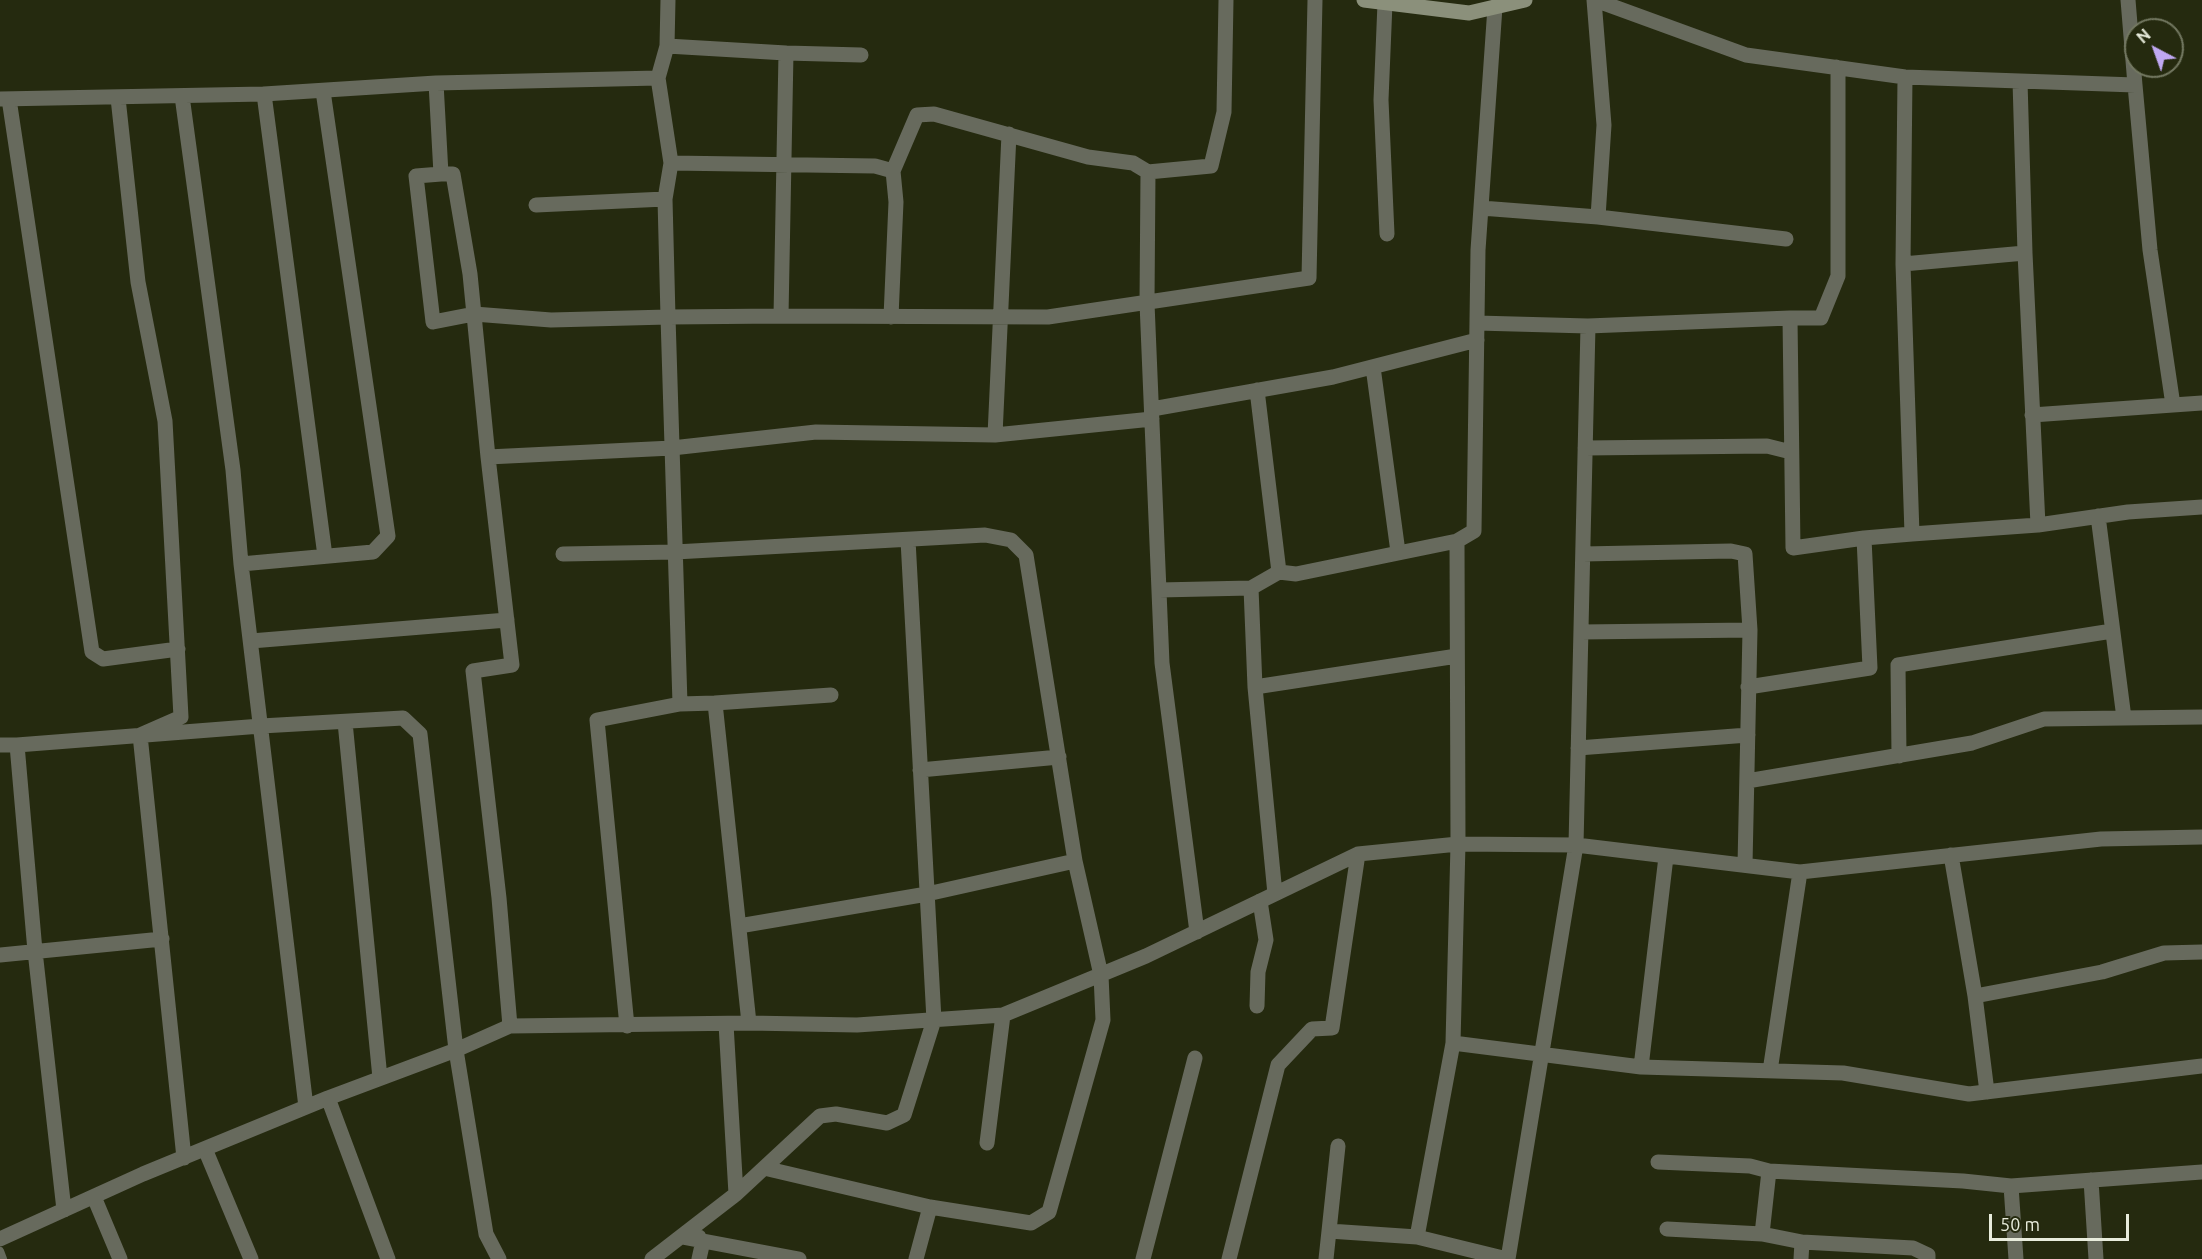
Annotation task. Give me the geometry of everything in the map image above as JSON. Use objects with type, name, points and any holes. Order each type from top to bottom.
[{"type":"street","points":[[668,0],[667,46],[658,78],[671,163],[665,199],[680,704]]},
{"type":"street","points":[[891,317],[896,202],[893,171],[917,115],[934,114],[1088,157],[1133,164],[1148,172],[1211,166],[1224,112],[1226,0]]},
{"type":"street","points":[[510,1026],[499,898],[474,671],[512,665],[488,457],[474,314],[470,274],[453,174],[416,176],[433,322],[474,314],[551,320],[782,316],[1048,317],[1310,278],[1315,0]]},
{"type":"street","points":[[1364,0],[1469,14],[1525,0]]},
{"type":"street","points":[[1598,217],[1604,125],[1595,0],[1746,55],[1905,77],[2135,85]]},
{"type":"street","points":[[2128,0],[2150,250],[2173,405]]},
{"type":"street","points":[[1385,3],[1381,100],[1387,234]]},
{"type":"street","points":[[1159,590],[1251,588],[1279,572],[1296,574],[1457,541],[1474,531],[1481,208],[1495,7]]},
{"type":"street","points":[[667,46],[786,53],[861,54]]},
{"type":"street","points":[[782,316],[786,53]]},
{"type":"street","points":[[1477,322],[1588,326],[1821,318],[1838,276],[1838,68],[1836,67]]},
{"type":"street","points":[[1905,77],[1903,264],[1912,534]]},
{"type":"street","points":[[178,649],[103,659],[92,652],[4,99],[264,94],[436,83],[658,78]]},
{"type":"street","points":[[2020,81],[2037,525]]},
{"type":"street","points":[[436,83],[441,174]]},
{"type":"street","points":[[241,564],[374,552],[388,536],[322,91]]},
{"type":"street","points":[[264,94],[325,556]]},
{"type":"street","points":[[182,96],[233,470],[241,564],[306,1107]]},
{"type":"street","points":[[118,98],[138,282],[165,421],[181,717],[140,735]]},
{"type":"street","points":[[995,435],[1009,134]]},
{"type":"street","points":[[671,163],[875,166],[893,171]]},
{"type":"street","points":[[1148,172],[1147,303],[1162,663],[1197,932]]},
{"type":"street","points":[[536,205],[665,199]]},
{"type":"street","points":[[1481,208],[1598,217],[1786,239]]},
{"type":"street","points":[[1903,264],[2025,253]]},
{"type":"street","points":[[1790,318],[1793,548],[1864,538],[2037,525],[2128,512],[2202,507]]},
{"type":"street","points":[[1329,1231],[1417,1237],[1507,1259],[1543,1054],[1541,1054],[1576,845],[1588,326]]},
{"type":"street","points":[[488,457],[672,448],[816,432],[995,435],[1152,414],[1257,390],[1333,377],[1477,340]]},
{"type":"street","points":[[1373,367],[1398,552]]},
{"type":"street","points":[[1257,390],[1279,572]]},
{"type":"street","points":[[2032,415],[2202,403]]},
{"type":"street","points":[[1585,448],[1767,446],[1791,452]]},
{"type":"street","points":[[2097,516],[2124,718]]},
{"type":"street","points":[[563,554],[675,552],[985,535],[1011,540],[1026,555],[1075,861],[1101,975],[1103,1020],[1049,1212],[1031,1223],[930,1207],[764,1168]]},
{"type":"street","points":[[1864,538],[1870,668]]},
{"type":"street","points":[[652,1259],[736,1194],[820,1116],[836,1114],[887,1123],[904,1114],[934,1020],[908,540]]},
{"type":"street","points":[[1417,1237],[1453,1043],[1458,843],[1457,541]]},
{"type":"street","points":[[1582,554],[1731,551],[1745,554],[1750,630],[1745,865]]},
{"type":"street","points":[[1251,588],[1255,687],[1275,894]]},
{"type":"street","points":[[250,641],[507,620]]},
{"type":"street","points":[[1581,632],[1750,630]]},
{"type":"street","points":[[1748,687],[2112,631]]},
{"type":"street","points":[[1255,687],[1457,656]]},
{"type":"street","points":[[1898,665],[1899,756]]},
{"type":"street","points":[[627,1026],[597,720],[680,704],[831,695]]},
{"type":"street","points":[[716,703],[749,1023]]},
{"type":"street","points":[[1747,781],[1972,743],[2044,719],[2202,717]]},
{"type":"street","points":[[0,745],[403,718],[420,734],[456,1050],[486,1234],[499,1259]]},
{"type":"street","points":[[345,722],[380,1078]]},
{"type":"street","points":[[140,735],[184,1158]]},
{"type":"street","points":[[1578,748],[1748,735]]},
{"type":"street","points":[[17,745],[34,951],[64,1210]]},
{"type":"street","points":[[920,770],[1059,757]]},
{"type":"street","points":[[0,1239],[205,1149],[328,1098],[456,1050],[510,1026],[749,1023],[857,1025],[1004,1015],[1197,932],[1358,854],[1458,843],[1576,845],[1800,872],[2101,839],[2202,837]]},
{"type":"street","points":[[1229,1259],[1278,1065],[1312,1029],[1332,1028],[1358,854]]},
{"type":"street","points":[[1951,855],[1975,996],[1987,1092]]},
{"type":"street","points":[[1641,1067],[1666,857]]},
{"type":"street","points":[[739,926],[927,894],[1075,861]]},
{"type":"street","points":[[1770,1071],[1800,872]]},
{"type":"street","points":[[1257,1006],[1258,972],[1266,940],[1260,901]]},
{"type":"street","points":[[0,955],[162,939]]},
{"type":"street","points":[[1975,996],[2102,972],[2164,953],[2202,952]]},
{"type":"street","points":[[987,1143],[1004,1015]]},
{"type":"street","points":[[726,1024],[736,1194]]},
{"type":"street","points":[[1453,1043],[1641,1067],[1843,1073],[1969,1094],[2202,1065]]},
{"type":"street","points":[[1143,1259],[1195,1058]]},
{"type":"street","points":[[328,1098],[388,1259]]},
{"type":"street","points":[[1326,1259],[1338,1146]]},
{"type":"street","points":[[205,1149],[251,1259]]},
{"type":"street","points":[[1658,1162],[1750,1166],[1769,1171],[2012,1186],[2202,1172]]},
{"type":"street","points":[[1762,1234],[1769,1171]]},
{"type":"street","points":[[2091,1180],[2096,1259]]},
{"type":"street","points":[[2012,1186],[2016,1259]]},
{"type":"street","points":[[94,1197],[120,1259]]},
{"type":"street","points":[[916,1259],[930,1207]]},
{"type":"street","points":[[703,1220],[698,1239],[703,1240]]},
{"type":"street","points":[[1667,1229],[1762,1234],[1803,1242],[1914,1248],[1928,1255],[1928,1259]]},
{"type":"street","points":[[682,1237],[799,1259]]},
{"type":"street","points":[[699,1259],[703,1240]]},
{"type":"street","points":[[1801,1259],[1803,1242]]},
{"type":"lane","points":[[0,1251],[3,1259]]}]
